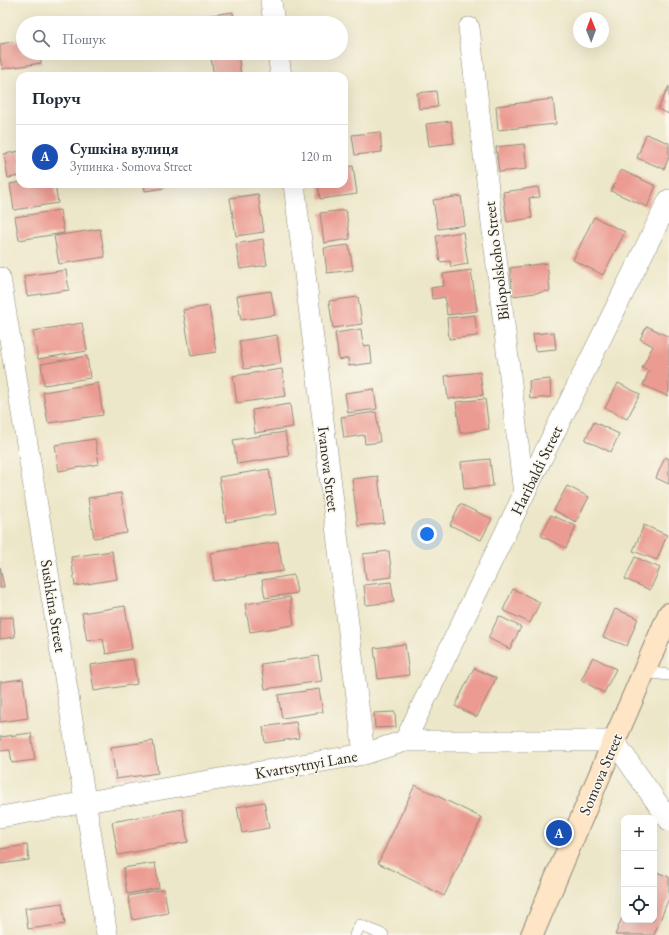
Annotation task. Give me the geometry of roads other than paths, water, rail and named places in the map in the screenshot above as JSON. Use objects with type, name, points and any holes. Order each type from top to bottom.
[{"type":"main road","name":"Somova Street","points":[[532,935],[669,614]]},
{"type":"street","points":[[271,1],[273,16]]},
{"type":"street","name":"Bilopolskoho Street","points":[[469,28],[524,494]]},
{"type":"street","points":[[279,60],[280,72]]},
{"type":"street","name":"Ivanova Street","points":[[294,188],[364,754]]},
{"type":"street","name":"Haribaldi Street","points":[[405,742],[524,494],[669,200]]},
{"type":"street","name":"Sushkina Street","points":[[0,278],[107,935]]},
{"type":"street","points":[[614,741],[669,820]]},
{"type":"street","name":"Kvartsytnyi Lane","points":[[0,817],[364,754],[405,742],[614,741]]},
{"type":"lane","points":[[644,672],[669,675]]},
{"type":"lane","points":[[355,935],[360,925],[383,935]]},
{"type":"place","name":"Сушкіна вулиця","points":[[559,833]]}]
